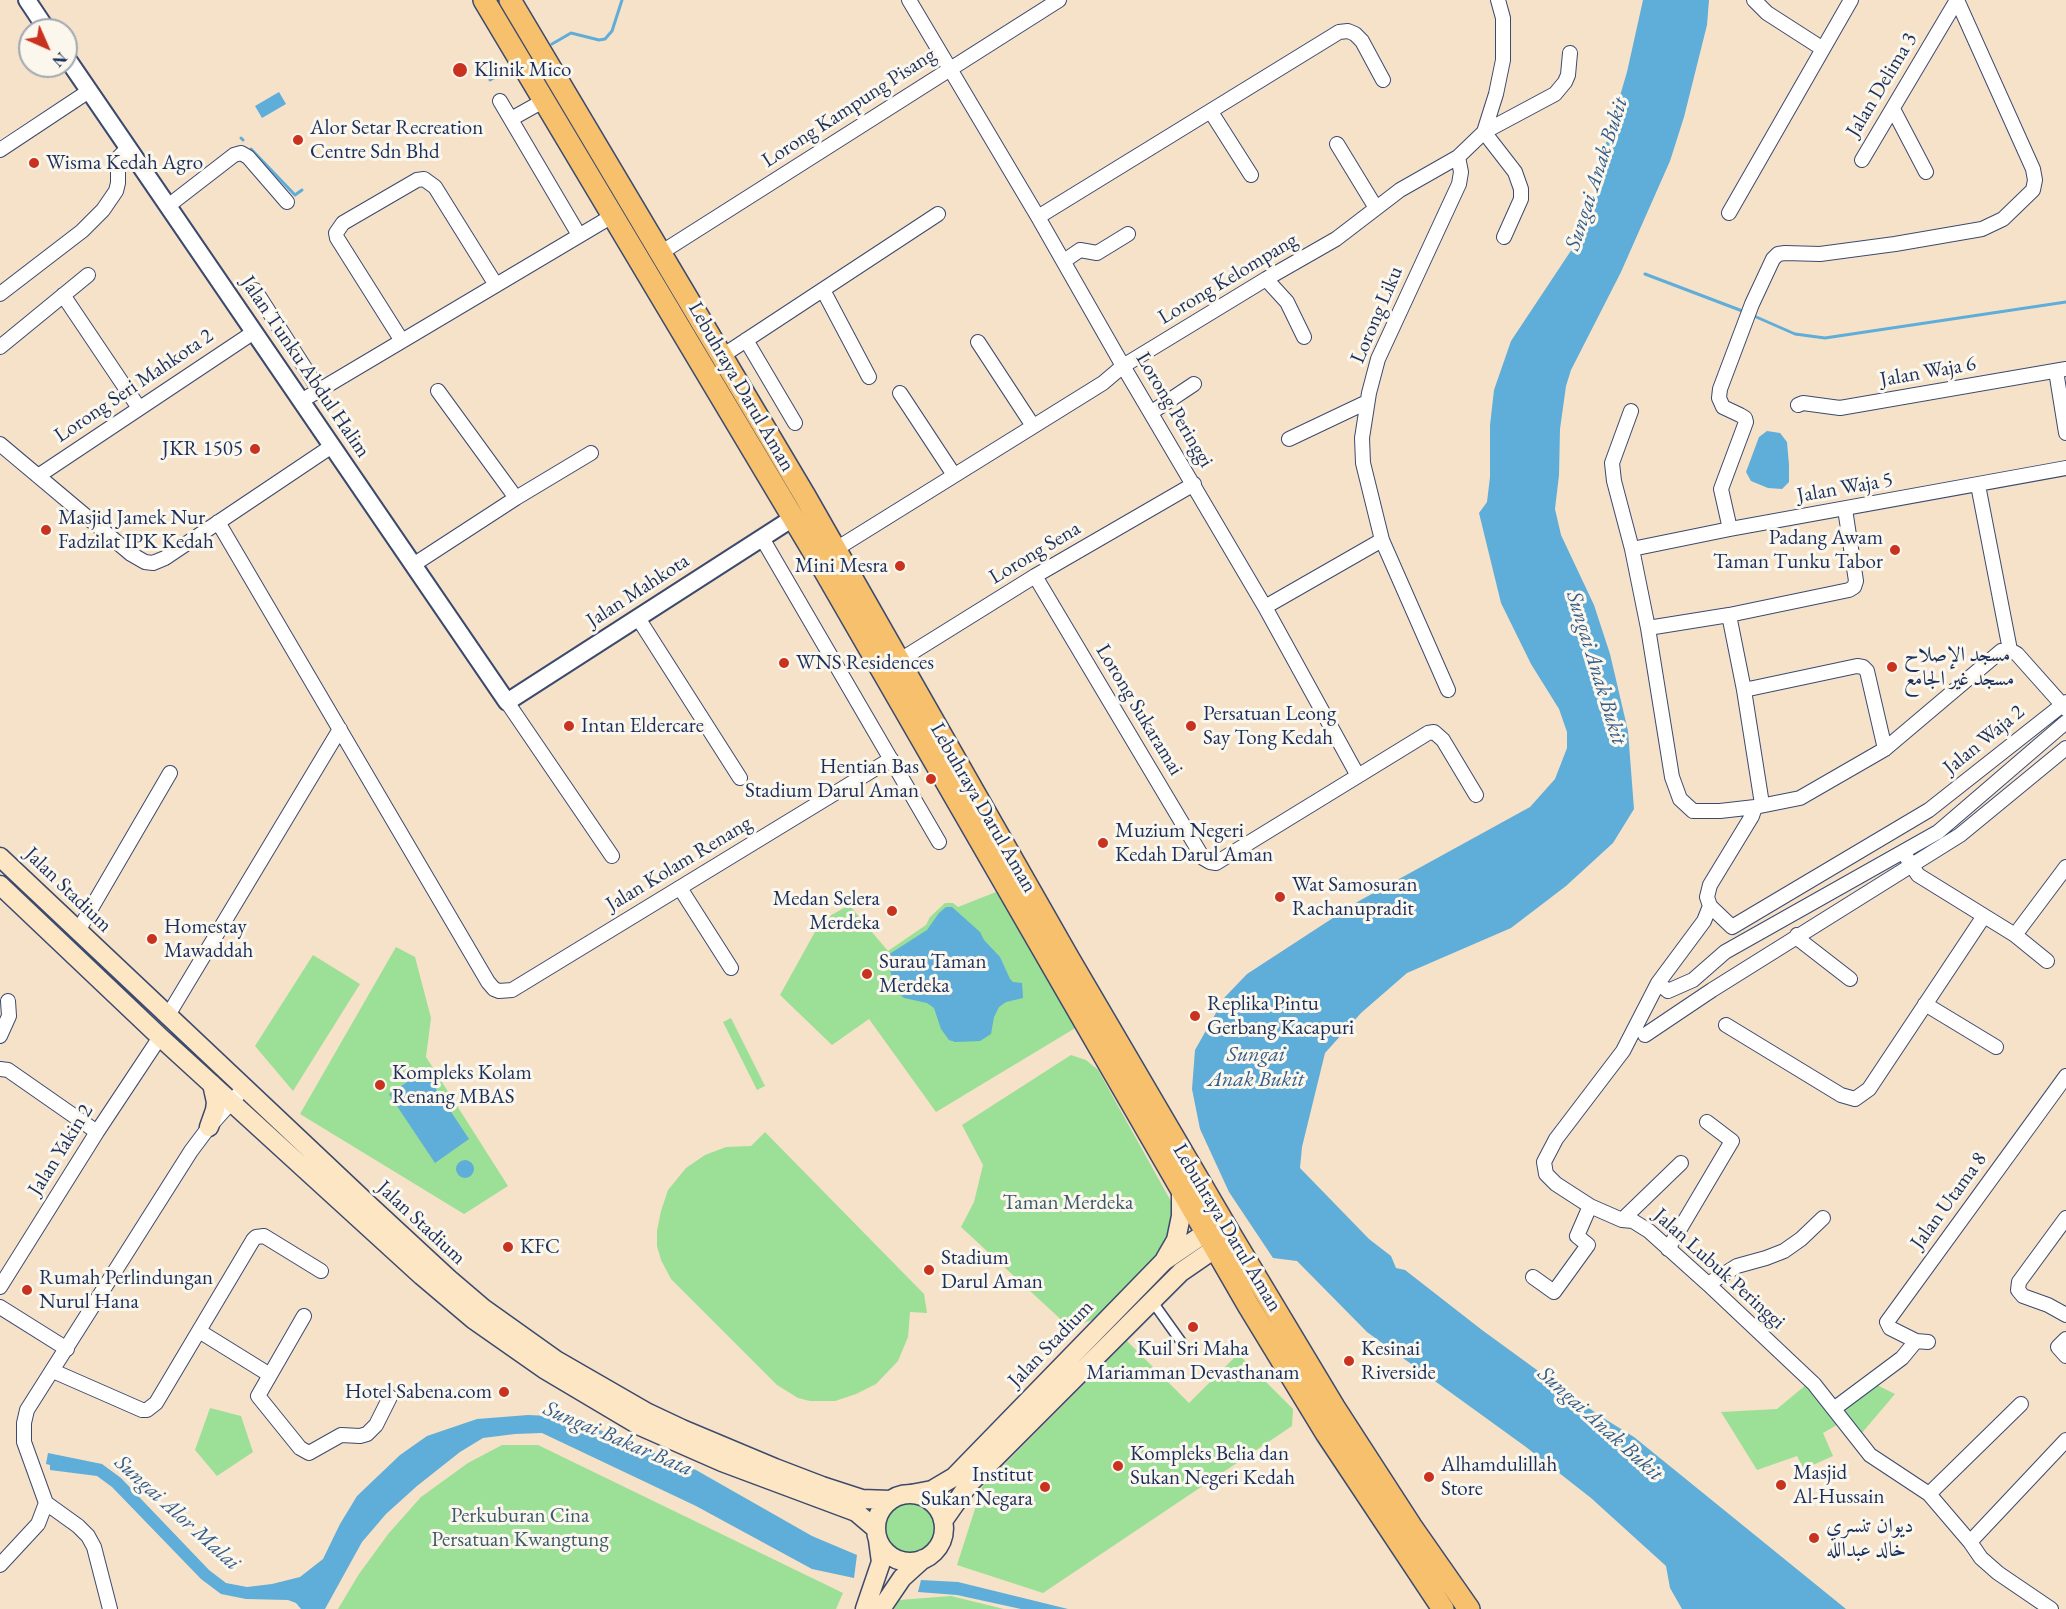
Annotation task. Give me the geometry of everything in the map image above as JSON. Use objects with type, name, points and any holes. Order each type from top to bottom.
[{"type":"main road","name":"Lebuhraya Darul Aman","points":[[507,4],[545,100],[793,518],[1181,1191],[1219,1235],[1411,1526],[1469,1609]]},
{"type":"main road","name":"Lebuhraya Darul Aman","points":[[507,4],[662,252],[900,660],[1063,949],[1326,1434],[1443,1609]]},
{"type":"main road","name":"Jalan Stadium","points":[[0,857],[167,1017],[483,1308],[556,1360],[648,1413],[746,1457],[822,1486],[862,1499],[890,1500]]},
{"type":"main road","name":"Jalan Stadium","points":[[0,885],[160,1037],[474,1320],[544,1370],[640,1426],[676,1443],[856,1512],[877,1534]]},
{"type":"main road","points":[[209,1127],[216,1102],[212,1084]]},
{"type":"main road","points":[[209,1127],[229,1119],[249,1118]]},
{"type":"main road","points":[[1164,1261],[1176,1240],[1181,1191]]},
{"type":"main road","name":"Jalan Stadium","points":[[911,1494],[932,1490],[954,1477],[1164,1261],[1219,1235]]},
{"type":"main road","name":"Jalan Stadium","points":[[943,1521],[969,1484],[1219,1235]]},
{"type":"main road","points":[[866,1609],[881,1562],[877,1518],[882,1508],[890,1500],[900,1495],[922,1496],[932,1502],[943,1521],[940,1543],[933,1552],[902,1578],[882,1609]]},
{"type":"main road","points":[[877,1534],[884,1549],[892,1557],[914,1562],[923,1559]]},
{"type":"street","points":[[27,0],[39,18]]},
{"type":"street","name":"Lorong Peringgi","points":[[909,0],[1194,484],[1358,776]]},
{"type":"street","name":"Lorong Kampung Pisang","points":[[662,252],[1059,0]]},
{"type":"street","points":[[1484,132],[1496,94],[1503,60],[1503,18],[1498,0]]},
{"type":"street","points":[[1754,0],[1767,13],[1823,49]]},
{"type":"street","points":[[1730,213],[1851,0]]},
{"type":"street","points":[[1730,529],[1721,489],[1746,422],[1745,418],[1723,406],[1719,398],[1752,304],[1770,263],[1778,254],[1820,254],[1982,229],[2003,219],[2032,190],[2035,180],[2032,170],[1957,0]]},
{"type":"street","name":"Jalan Delima 3","points":[[1862,160],[1957,0]]},
{"type":"street","points":[[1038,217],[1339,32],[1348,31],[1362,41],[1383,80]]},
{"type":"street","points":[[1484,132],[1555,94],[1568,75],[1570,53]]},
{"type":"street","name":"Jalan Tunku Abdul Halim","points":[[78,75],[507,702]]},
{"type":"street","points":[[0,150],[89,91]]},
{"type":"street","points":[[511,119],[545,100]]},
{"type":"street","points":[[500,101],[579,235]]},
{"type":"street","points":[[1893,109],[1926,172]]},
{"type":"street","points":[[1211,112],[1251,175]]},
{"type":"street","points":[[1484,132],[1515,172],[1521,189],[1521,199],[1504,237]]},
{"type":"street","name":"Lorong Kelompang","points":[[836,549],[1103,383],[1123,366],[1266,279],[1342,236],[1408,185],[1458,157],[1484,132]]},
{"type":"street","points":[[1337,144],[1376,208]]},
{"type":"street","points":[[0,294],[93,221],[110,200],[118,183],[117,161],[128,148]]},
{"type":"street","points":[[168,206],[234,155],[241,153],[248,157],[287,202]]},
{"type":"street","name":"Lorong Liku","points":[[1448,690],[1382,540],[1363,463],[1362,438],[1367,402],[1378,359],[1459,184],[1461,172],[1458,157]]},
{"type":"street","points":[[402,341],[337,238],[336,233],[343,223],[417,180],[424,179],[435,187],[496,285]]},
{"type":"street","points":[[722,356],[938,214]]},
{"type":"street","points":[[301,401],[614,215]]},
{"type":"street","points":[[1064,261],[1080,250],[1097,253],[1128,234]]},
{"type":"street","points":[[0,347],[88,274]]},
{"type":"street","points":[[1266,279],[1287,302],[1304,337]]},
{"type":"street","points":[[255,290],[319,390]]},
{"type":"street","points":[[823,290],[869,377]]},
{"type":"street","points":[[63,295],[139,408]]},
{"type":"street","name":"Lorong Seri Mahkota 2","points":[[38,476],[254,332]]},
{"type":"street","points":[[746,340],[795,423]]},
{"type":"street","points":[[978,342],[1033,426]]},
{"type":"street","points":[[2061,370],[2066,434]]},
{"type":"street","name":"Jalan Waja 6","points":[[1798,405],[1803,403],[1840,408],[2061,370]]},
{"type":"street","points":[[1152,412],[1194,384]]},
{"type":"street","points":[[438,391],[516,498]]},
{"type":"street","points":[[900,393],[954,475]]},
{"type":"street","points":[[1289,439],[1367,402]]},
{"type":"street","points":[[1631,411],[1612,463],[1614,481],[1632,549],[1648,628],[1672,777],[1680,799],[1693,811],[1759,806],[1800,798],[1885,749],[2001,651],[2010,650],[2017,654],[2065,705]]},
{"type":"street","points":[[0,444],[131,554],[145,562],[153,563],[165,558],[332,446]]},
{"type":"street","points":[[413,565],[516,498],[591,453]]},
{"type":"street","name":"Jalan Waja 5","points":[[1632,549],[2066,468]]},
{"type":"street","name":"Lorong Sena","points":[[900,660],[1035,576],[1194,484]]},
{"type":"street","points":[[1978,485],[2010,650]]},
{"type":"street","points":[[1648,628],[1729,615],[1850,590],[1856,581],[1845,509]]},
{"type":"street","name":"Jalan Mahkota","points":[[507,702],[793,518]]},
{"type":"street","points":[[167,1017],[340,729],[218,522]]},
{"type":"street","points":[[762,538],[939,842]]},
{"type":"street","points":[[1265,607],[1382,540]]},
{"type":"street","name":"Lorong Sukaramai","points":[[1035,576],[1203,858],[1216,863],[1358,776]]},
{"type":"street","points":[[1725,952],[1732,927],[1710,906],[1707,897],[1710,885],[1759,806],[1744,690],[1729,615]]},
{"type":"street","points":[[638,618],[740,778]]},
{"type":"street","points":[[1744,690],[1857,666],[1863,667],[1868,671],[1885,749]]},
{"type":"street","points":[[507,702],[612,856]]},
{"type":"street","name":"Jalan Waja 2","points":[[1732,927],[1929,810],[2065,705]]},
{"type":"street","points":[[1683,1009],[1663,987],[1693,980],[1725,952],[1938,832],[2066,722]]},
{"type":"street","name":"Jalan Kolam Renang","points":[[340,729],[488,982],[500,992],[512,990],[891,759]]},
{"type":"street","points":[[1358,776],[1428,733],[1434,732],[1443,740],[1476,795]]},
{"type":"street","points":[[1645,1035],[1797,935],[1960,835],[2066,748]]},
{"type":"street","points":[[78,931],[170,773]]},
{"type":"street","points":[[1995,783],[2006,797]]},
{"type":"street","points":[[1904,853],[1918,875],[2015,935],[2047,961]]},
{"type":"street","points":[[2015,935],[2066,867]]},
{"type":"street","points":[[680,888],[731,968]]},
{"type":"street","name":"Jalan Lubuk Peringgi","points":[[1710,906],[1704,921],[1623,1051],[1556,1139],[1544,1162],[1546,1174],[1548,1178],[1590,1206],[1642,1226],[1708,1284],[1814,1384],[1870,1455],[1929,1494],[1981,1558],[1998,1573],[2051,1609]]},
{"type":"street","points":[[1726,1025],[1841,1095],[1855,1099],[1869,1089],[1984,916]]},
{"type":"street","points":[[1797,935],[1801,941],[1850,979]]},
{"type":"street","points":[[0,1036],[9,1016],[8,1001]]},
{"type":"street","points":[[1925,1004],[1996,1047]]},
{"type":"street","name":"Jalan Yakin 2","points":[[0,1287],[97,1132],[160,1037]]},
{"type":"street","points":[[0,1069],[8,1070],[97,1132]]},
{"type":"street","name":"Jalan Utama 8","points":[[1834,1408],[1922,1341],[1890,1328],[1887,1322],[2061,1093],[2066,1076]]},
{"type":"street","points":[[110,1609],[94,1547],[88,1536],[62,1513],[46,1503],[24,1442],[27,1410],[191,1151],[244,1088]]},
{"type":"street","points":[[1668,1249],[1732,1141],[1707,1122]]},
{"type":"street","points":[[1622,1220],[1681,1163]]},
{"type":"street","points":[[1533,1277],[1554,1292],[1588,1245],[1577,1236],[1590,1206]]},
{"type":"street","points":[[1708,1284],[1737,1266],[1784,1251],[1801,1239],[1823,1218]]},
{"type":"street","points":[[2066,1218],[2019,1282],[2018,1290],[2023,1296],[2048,1305],[2066,1315]]},
{"type":"street","points":[[53,1371],[142,1410],[147,1410],[156,1403],[252,1240],[264,1236],[321,1271]]},
{"type":"street","points":[[1152,1301],[1182,1343]]},
{"type":"street","points":[[0,1307],[67,1349]]},
{"type":"street","points":[[304,1316],[258,1396],[300,1448],[309,1453],[341,1435],[367,1434],[376,1425],[390,1397]]},
{"type":"street","points":[[199,1331],[270,1375]]},
{"type":"street","points":[[2066,1339],[2058,1347],[2066,1356]]},
{"type":"street","points":[[1929,1494],[2021,1404]]},
{"type":"street","points":[[1970,1542],[2066,1440]]},
{"type":"street","points":[[0,1565],[38,1524],[46,1503]]},
{"type":"street","points":[[38,1524],[62,1513]]},
{"type":"green space","points":[[996,892],[1077,1027],[936,1112],[869,1019],[832,1045],[780,995],[821,921],[849,905],[888,951],[926,925],[930,917],[945,903],[953,903],[958,907]]},
{"type":"green space","name":"Kompleks Kolam Renang MBAS","points":[[396,947],[415,957],[431,1018],[426,1057],[508,1186],[464,1214],[300,1114]]},
{"type":"green space","points":[[313,955],[360,984],[293,1091],[255,1046]]},
{"type":"green space","points":[[731,1018],[765,1086],[757,1090],[723,1022]]},
{"type":"green space","name":"Taman Merdeka","points":[[1071,1055],[1086,1060],[1098,1070],[1173,1205],[1172,1220],[1164,1252],[1106,1316],[1069,1327],[961,1227],[974,1202],[983,1165],[962,1125]]},
{"type":"green space","points":[[765,1132],[924,1294],[927,1313],[910,1312],[908,1337],[898,1361],[876,1384],[835,1401],[810,1401],[798,1398],[777,1385],[671,1279],[657,1246],[657,1231],[668,1190],[686,1168],[705,1155],[726,1147],[751,1146]]},
{"type":"green space","name":"Kompleks Belia dan Sukan Negeri Kedah","points":[[1127,1341],[1189,1403],[1238,1354],[1293,1409],[1292,1426],[1043,1593],[957,1565],[982,1487]]},
{"type":"green space","points":[[1873,1383],[1895,1394],[1861,1434],[1838,1407]]},
{"type":"green space","points":[[1807,1384],[1842,1422],[1823,1433],[1833,1456],[1804,1469],[1797,1456],[1757,1470],[1721,1412],[1777,1409]]},
{"type":"green space","points":[[210,1408],[241,1416],[253,1452],[217,1476],[195,1450]]},
{"type":"green space","name":"Perkuburan Cina Persatuan Kwangtung","points":[[502,1445],[538,1445],[843,1593],[836,1609],[338,1609],[359,1574],[389,1533],[421,1497],[468,1463]]},
{"type":"green space","points":[[910,1499],[926,1504],[934,1512],[939,1528],[934,1544],[926,1552],[910,1557],[894,1552],[886,1544],[881,1528],[886,1512],[894,1504]]},
{"type":"green space","points":[[951,1596],[1004,1609],[894,1609],[899,1600]]},
{"type":"water","name":"Sungai Anak Bukit","points":[[1643,0],[1709,0],[1707,25],[1684,117],[1670,161],[1621,272],[1571,370],[1566,386],[1560,429],[1559,475],[1555,509],[1561,535],[1594,605],[1610,654],[1628,731],[1634,809],[1613,843],[1566,886],[1511,928],[1407,973],[1361,1013],[1325,1053],[1302,1147],[1300,1168],[1369,1239],[1391,1256],[1396,1268],[1405,1270],[1482,1330],[1600,1416],[1634,1437],[1846,1609],[1682,1609],[1670,1588],[1666,1566],[1591,1498],[1526,1447],[1367,1332],[1297,1261],[1273,1258],[1229,1192],[1200,1129],[1192,1089],[1195,1050],[1225,997],[1247,974],[1359,901],[1530,807],[1555,779],[1567,748],[1567,732],[1559,709],[1531,664],[1501,603],[1479,513],[1487,502],[1490,477],[1490,425],[1494,390],[1511,341],[1576,243],[1588,220],[1597,193],[1604,150],[1627,72]]},
{"type":"water","points":[[279,92],[286,104],[262,118],[255,106]]},
{"type":"water","points":[[1767,431],[1780,433],[1787,442],[1789,482],[1782,489],[1768,488],[1751,481],[1746,472],[1759,437]]},
{"type":"water","points":[[946,907],[952,907],[980,932],[984,940],[1000,957],[1010,979],[1013,982],[1022,983],[1023,998],[1006,1002],[999,1007],[994,1017],[991,1034],[980,1041],[955,1042],[949,1040],[941,1029],[934,1008],[927,1003],[904,998],[894,989],[889,964],[885,963],[888,953],[927,930]]},
{"type":"water","points":[[424,1071],[469,1139],[435,1163],[389,1094]]},
{"type":"water","points":[[461,1160],[469,1160],[474,1165],[472,1176],[461,1178],[456,1173],[456,1165]]},
{"type":"water","name":"Sungai Bakar Bata","points":[[528,1415],[551,1416],[583,1423],[696,1470],[812,1536],[857,1555],[854,1578],[812,1569],[696,1506],[542,1433],[515,1434],[483,1438],[460,1452],[417,1486],[386,1514],[362,1542],[325,1609],[301,1609],[296,1603],[288,1600],[246,1599],[221,1594],[201,1579],[112,1487],[97,1476],[50,1470],[50,1465],[46,1464],[48,1453],[102,1464],[121,1478],[209,1570],[226,1583],[247,1587],[300,1577],[323,1559],[357,1496],[400,1455],[427,1436],[477,1419]]},
{"type":"water","points":[[921,1580],[958,1582],[1068,1609],[1021,1609],[957,1595],[918,1592]]},
{"type":"waterway","points":[[552,44],[571,33],[599,40],[605,39],[612,31],[622,0]]},
{"type":"waterway","points":[[490,80],[511,68]]},
{"type":"waterway","points":[[251,149],[295,195],[302,190]]},
{"type":"waterway","points":[[1645,274],[1745,312]]},
{"type":"waterway","points":[[1754,316],[1795,334],[1825,338],[2066,302]]},
{"type":"place","name":"Klinik Mico","points":[[460,70]]},
{"type":"place","name":"Alor Setar Recreation Centre Sdn Bhd","points":[[298,140]]},
{"type":"place","name":"Wisma Kedah Agro","points":[[34,163]]},
{"type":"place","name":"JKR 1505","points":[[255,449]]},
{"type":"place","name":"Masjid Jamek Nur Fadzilat IPK Kedah","points":[[46,530]]},
{"type":"place","name":"Padang Awam Taman Tunku Tabor","points":[[1895,550]]},
{"type":"place","name":"Mini Mesra","points":[[900,566]]},
{"type":"place","name":"WNS Residences","points":[[784,663]]},
{"type":"place","name":"مسجد الإصلاح مسجد غير الجامع","points":[[1892,667]]},
{"type":"place","name":"Intan Eldercare","points":[[569,726]]},
{"type":"place","name":"Persatuan Leong Say Tong Kedah","points":[[1191,726]]},
{"type":"place","name":"Hentian Bas Stadium Darul Aman","points":[[931,779]]},
{"type":"place","name":"Muzium Negeri Kedah Darul Aman","points":[[1103,843]]},
{"type":"place","name":"Wat Samosuran Rachanupradit","points":[[1280,897]]},
{"type":"place","name":"Medan Selera Merdeka","points":[[892,911]]},
{"type":"place","name":"Homestay Mawaddah","points":[[152,939]]},
{"type":"place","name":"Surau Taman Merdeka","points":[[867,974]]},
{"type":"place","name":"Replika Pintu Gerbang Kacapuri","points":[[1195,1016]]},
{"type":"place","name":"Kompleks Kolam Renang MBAS","points":[[380,1085]]},
{"type":"place","name":"KFC","points":[[508,1247]]},
{"type":"place","name":"Stadium Darul Aman","points":[[929,1270]]},
{"type":"place","name":"Rumah Perlindungan Nurul Hana","points":[[27,1290]]},
{"type":"place","name":"Kuil Sri Maha Mariamman Devasthanam","points":[[1193,1327]]},
{"type":"place","name":"Kesinai Riverside","points":[[1349,1361]]},
{"type":"place","name":"Hotel Sabena.com","points":[[504,1392]]},
{"type":"place","name":"Kompleks Belia dan Sukan Negeri Kedah","points":[[1118,1466]]},
{"type":"place","name":"Alhamdulillah Store","points":[[1429,1477]]},
{"type":"place","name":"Masjid Al-Hussain","points":[[1781,1485]]},
{"type":"place","name":"Institut Sukan Negara","points":[[1045,1487]]},
{"type":"place","name":"دیوان تنسري خالد عبدالله","points":[[1814,1538]]},
{"type":"water label","name":"Sungai Alor Malai","points":[[177,1513]]}]
